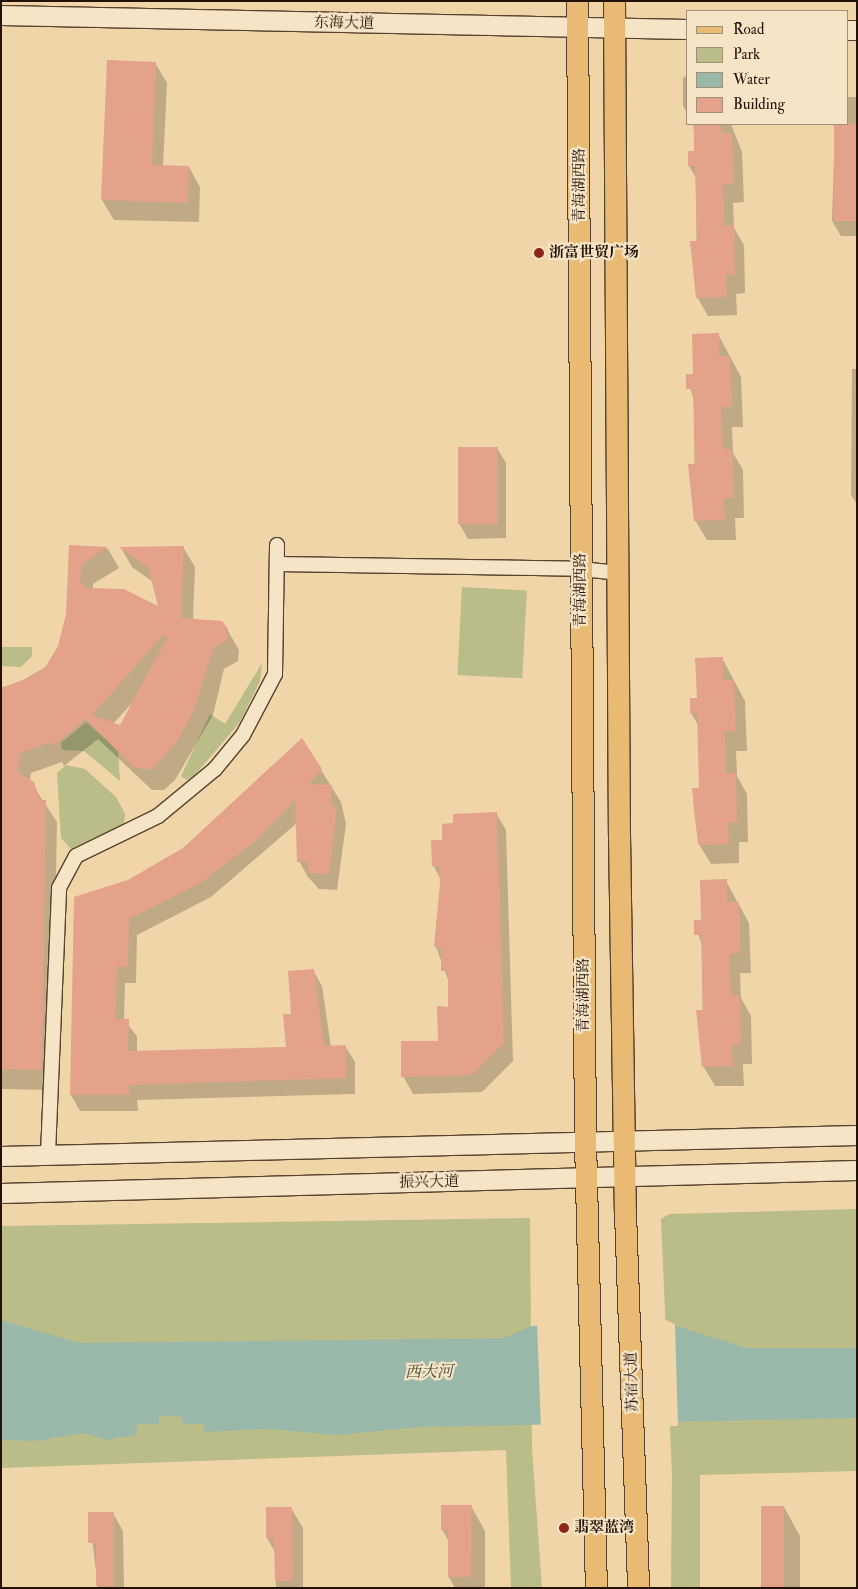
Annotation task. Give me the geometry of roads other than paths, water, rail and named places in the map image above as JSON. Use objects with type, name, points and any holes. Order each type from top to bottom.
[{"type":"main road","name":"青海湖西路","points":[[577,1],[579,28],[586,1178]]},
{"type":"main road","points":[[614,1],[625,1176]]},
{"type":"main road","name":"东海大道","points":[[1,15],[686,29]]},
{"type":"main road","points":[[1,1156],[585,1140],[857,1135]]},
{"type":"main road","name":"振兴大道","points":[[1,1193],[857,1170]]},
{"type":"main road","name":"苏宿大道","points":[[625,1176],[636,1476],[638,1588]]},
{"type":"main road","points":[[586,1178],[596,1588]]},
{"type":"street","points":[[48,1154],[59,888],[76,856],[158,816],[215,769],[243,735],[275,674],[277,545]]},
{"type":"street","points":[[277,564],[581,568],[618,573]]},
{"type":"water","name":"西大河","points":[[1,1320],[79,1343],[504,1338],[532,1326],[663,1322],[747,1348],[857,1348],[857,1418],[421,1427],[335,1435],[269,1429],[204,1432],[205,1424],[183,1424],[182,1417],[159,1415],[159,1424],[137,1424],[136,1435],[106,1440],[85,1433],[35,1441],[1,1440]]},
{"type":"place","name":"浙富世贸广场","points":[[539,253]]},
{"type":"place","name":"翡翠蓝湾","points":[[564,1528]]}]
